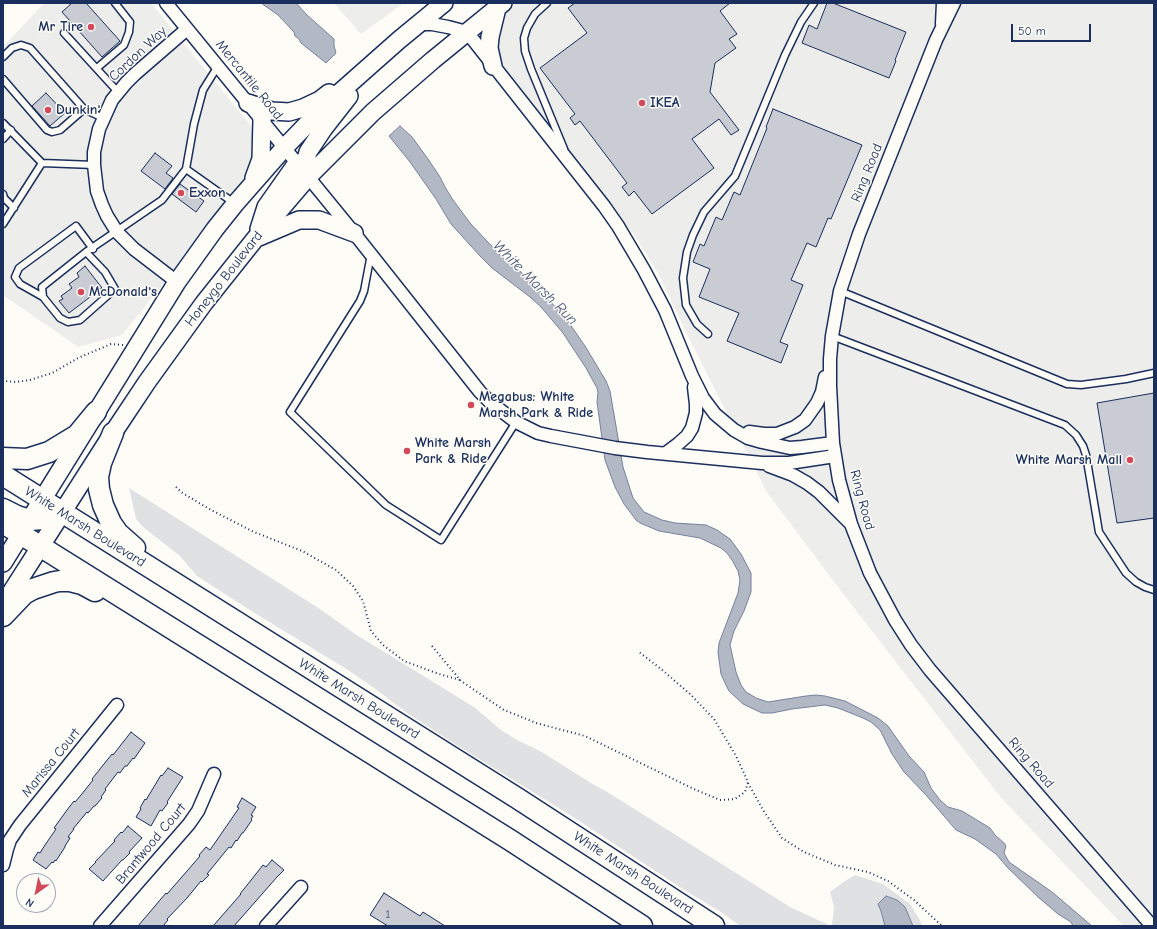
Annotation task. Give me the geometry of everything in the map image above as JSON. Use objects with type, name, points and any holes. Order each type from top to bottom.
[{"type":"highway","points":[[3,458],[27,459],[49,452],[77,435],[96,412]]},
{"type":"highway","points":[[113,433],[101,463],[98,477],[99,490],[103,505],[111,523],[118,533],[133,547],[242,615],[343,683],[369,705]]},
{"type":"highway","name":"White Marsh Boulevard","points":[[3,475],[557,823],[714,926]]},
{"type":"highway","points":[[3,509],[17,516],[40,546],[510,840],[642,926]]},
{"type":"highway","points":[[3,523],[26,527],[43,519],[62,513]]},
{"type":"highway","points":[[3,616],[24,594],[33,588],[60,581],[70,581],[82,584],[232,666]]},
{"type":"main road","points":[[3,563],[177,282],[215,229],[250,186],[338,94],[417,24],[444,3]]},
{"type":"main road","points":[[255,239],[266,207],[303,170],[500,5]]},
{"type":"main road","points":[[493,66],[489,48],[490,36],[500,5]]},
{"type":"main road","points":[[248,103],[272,111],[289,112],[303,108],[320,100],[353,73],[399,40]]},
{"type":"main road","points":[[303,170],[308,152],[324,128],[374,62]]},
{"type":"main road","points":[[250,186],[261,160],[262,119]]},
{"type":"main road","points":[[255,239],[299,220],[319,220],[354,232]]},
{"type":"main road","name":"Honeygo Boulevard","points":[[3,605],[147,382],[200,309],[255,239]]},
{"type":"street","name":"Mercantile Road","points":[[166,3],[354,232],[480,392],[502,412],[516,422],[538,433],[564,439],[647,452],[762,463]]},
{"type":"street","points":[[942,27],[943,3]]},
{"type":"street","name":"Ring Road","points":[[954,3],[942,27],[859,234],[840,291],[832,336],[830,386],[833,443],[841,488],[861,552],[880,592],[899,626],[920,657],[1152,926]]},
{"type":"street","points":[[417,24],[440,25],[467,32],[604,206],[630,245],[665,310],[692,376],[703,398],[715,414],[734,430],[748,438],[776,446],[790,448],[833,443]]},
{"type":"street","name":"Cordon Way","points":[[177,282],[134,249],[117,232],[106,216],[97,191],[94,165],[96,141],[103,118],[112,100],[135,74],[187,29]]},
{"type":"street","points":[[734,430],[764,434],[777,434],[795,427],[812,412],[817,403],[822,392],[830,358]]},
{"type":"street","points":[[666,453],[687,436],[692,428],[696,413],[696,404],[692,376]]},
{"type":"street","points":[[762,463],[789,463],[835,456]]},
{"type":"street","points":[[762,463],[793,475],[808,483],[835,507],[851,524]]},
{"type":"street","name":"Marissa Court","points":[[3,865],[10,840],[117,705]]},
{"type":"street","name":"Brantwood Court","points":[[100,926],[189,824],[198,811],[214,774]]},
{"type":"street","points":[[266,926],[301,887]]},
{"type":"lane","points":[[97,68],[124,45],[129,32],[130,22],[115,3]]},
{"type":"lane","points":[[547,3],[535,14],[527,28],[524,38],[525,50],[531,69],[568,160]]},
{"type":"lane","points":[[708,334],[697,324],[686,305],[683,278],[686,252],[704,212],[735,176],[785,55],[801,22],[814,3]]},
{"type":"lane","points":[[64,33],[118,92]]},
{"type":"lane","points":[[3,57],[12,48],[21,45],[30,48],[84,109],[103,118]]},
{"type":"lane","points":[[43,296],[42,287],[86,252],[93,249],[162,200],[186,169],[194,124],[203,90],[218,66]]},
{"type":"lane","points":[[3,79],[46,130],[52,132],[60,130],[84,109]]},
{"type":"lane","points":[[3,122],[42,164],[94,165]]},
{"type":"lane","points":[[3,139],[11,130]]},
{"type":"lane","points":[[3,224],[42,164]]},
{"type":"lane","points":[[186,169],[235,204]]},
{"type":"lane","points":[[3,194],[4,198],[14,208]]},
{"type":"lane","points":[[86,252],[105,272],[115,289],[80,320],[68,322],[60,318],[43,296],[20,284],[15,277],[19,268],[76,226],[93,249]]},
{"type":"lane","points":[[370,254],[362,296],[290,412],[386,505],[441,540],[516,422]]},
{"type":"lane","points":[[840,291],[1067,384],[1081,386],[1154,373]]},
{"type":"lane","points":[[832,336],[1065,426],[1076,435],[1083,446],[1086,455],[1100,532],[1126,573],[1136,582],[1154,590]]},
{"type":"path","points":[[3,379],[5,381],[16,382],[30,380],[52,373],[78,358],[111,344],[136,347]]},
{"type":"path","points":[[176,487],[181,492],[211,510],[254,532],[302,551],[336,570],[353,586],[364,602],[371,631],[383,645],[404,660],[461,681],[504,710],[536,723],[585,736],[720,800],[735,799],[745,792],[748,782]]},
{"type":"path","points":[[432,646],[461,681]]},
{"type":"path","points":[[639,652],[661,668],[690,694],[714,719],[736,756],[763,810],[782,838],[804,852],[835,865],[868,872],[888,881],[914,900],[942,926]]},
{"type":"shaded area","points":[[44,3],[151,3],[251,126],[255,136],[257,152],[245,183],[122,335],[78,347],[3,295],[3,47]]},
{"type":"shaded area","points":[[261,3],[296,3],[334,39],[336,53],[326,63],[301,43],[295,36],[294,32],[278,15]]},
{"type":"shaded area","points":[[334,3],[404,3],[361,34]]},
{"type":"shaded area","name":"White Marsh Mall","points":[[514,3],[1154,3],[1154,926],[1124,926],[1002,799],[838,587],[766,491],[658,273],[635,236],[506,70],[498,56],[496,44],[500,20],[505,12]]},
{"type":"shaded area","name":"White Marsh Run","points":[[400,126],[412,137],[428,159],[453,200],[470,223],[500,255],[521,272],[549,300],[567,320],[585,346],[606,381],[610,391],[623,467],[633,498],[644,512],[662,520],[675,523],[706,525],[717,530],[730,539],[741,554],[751,573],[751,592],[734,631],[730,645],[736,672],[741,685],[746,692],[756,698],[768,702],[806,696],[825,696],[845,701],[878,718],[888,726],[909,756],[924,772],[931,788],[940,800],[948,807],[962,811],[990,828],[1006,846],[1004,853],[1009,862],[1052,892],[1092,926],[1073,926],[1071,922],[1058,914],[1038,897],[1007,867],[996,854],[975,839],[956,830],[904,772],[892,754],[880,730],[871,722],[838,708],[825,705],[772,713],[762,713],[743,704],[729,691],[721,674],[718,652],[719,643],[738,593],[740,580],[738,571],[732,560],[721,548],[700,538],[659,531],[636,520],[624,504],[615,487],[605,460],[597,402],[597,388],[586,368],[563,333],[541,307],[492,268],[451,224],[436,199],[410,162],[389,136]]},
{"type":"shaded area","points":[[129,488],[320,609],[355,634],[474,707],[501,730],[517,740],[540,751],[609,793],[790,907],[831,926],[740,926],[721,912],[686,891],[567,813],[410,715],[348,670],[197,576],[180,556],[143,527],[136,519]]},
{"type":"shaded area","points":[[855,875],[883,884],[910,904],[922,926],[913,926],[905,907],[878,904],[885,926],[832,926],[834,907],[830,892]]},
{"type":"shaded area","points":[[886,896],[897,900],[905,907],[913,926],[885,926],[878,904]]},
{"type":"building","name":"Mr Tire","points":[[72,3],[86,3],[120,41],[102,57],[62,12]]},
{"type":"building","name":"IKEA","points":[[575,3],[730,3],[720,11],[737,34],[729,39],[736,48],[715,63],[710,92],[739,130],[731,135],[719,119],[692,139],[714,168],[652,214],[634,191],[629,196],[622,187],[627,183],[580,121],[575,125],[570,118],[575,114],[540,68],[587,33],[568,8]]},
{"type":"building","points":[[827,3],[833,3],[906,32],[889,78],[802,43],[809,25],[817,29]]},
{"type":"building","name":"Dunkin'","points":[[46,93],[65,113],[50,126],[32,106]]},
{"type":"building","points":[[773,109],[862,145],[831,219],[828,218],[816,247],[807,243],[791,280],[803,285],[780,342],[788,345],[781,363],[727,341],[739,313],[699,297],[710,269],[693,262],[700,244],[704,246],[716,217],[722,220],[734,192],[740,195],[767,128],[766,127]]},
{"type":"building","points":[[155,153],[172,166],[166,173],[173,178],[165,189],[141,171]]},
{"type":"building","name":"Exxon","points":[[180,184],[204,201],[196,212],[172,194]]},
{"type":"building","name":"McDonald's","points":[[85,266],[102,288],[69,313],[59,301],[63,299],[61,296],[72,288],[69,284],[79,277],[77,273]]},
{"type":"building","name":"White Marsh Mall","points":[[1154,393],[1154,518],[1117,523],[1097,403]]},
{"type":"building","points":[[131,732],[145,743],[134,759],[133,758],[120,773],[118,772],[105,789],[106,790],[101,797],[102,798],[88,813],[87,812],[73,829],[68,837],[70,838],[56,861],[55,860],[53,863],[52,862],[46,869],[33,860],[38,852],[40,853],[56,829],[54,828],[67,810],[81,795],[93,780],[92,779]]},
{"type":"building","points":[[168,768],[183,777],[167,802],[168,803],[162,811],[160,810],[151,826],[136,817],[145,799],[146,800],[161,775],[162,776]]},
{"type":"building","points":[[242,798],[256,807],[251,815],[253,816],[251,819],[252,820],[237,841],[236,840],[231,848],[229,847],[207,874],[209,875],[202,882],[201,881],[167,919],[168,920],[163,926],[138,926],[194,863],[206,847],[210,850],[239,808],[237,807]]},
{"type":"building","points":[[128,826],[142,838],[103,881],[89,869]]},
{"type":"building","points":[[272,860],[284,870],[234,926],[213,926],[241,894],[263,865],[266,867]]},
{"type":"building","points":[[384,893],[420,916],[423,912],[445,926],[388,926],[370,915]]},
{"type":"place","name":"Mr Tire","points":[[91,27]]},
{"type":"place","name":"IKEA","points":[[642,103]]},
{"type":"place","name":"Dunkin'","points":[[48,110]]},
{"type":"place","name":"Exxon","points":[[181,193]]},
{"type":"place","name":"McDonald's","points":[[81,292]]},
{"type":"place","name":"Megabus: White Marsh Park & Ride","points":[[471,405]]},
{"type":"place","name":"White Marsh Park & Ride","points":[[407,451]]},
{"type":"place","name":"White Marsh Mall","points":[[1130,460]]}]
